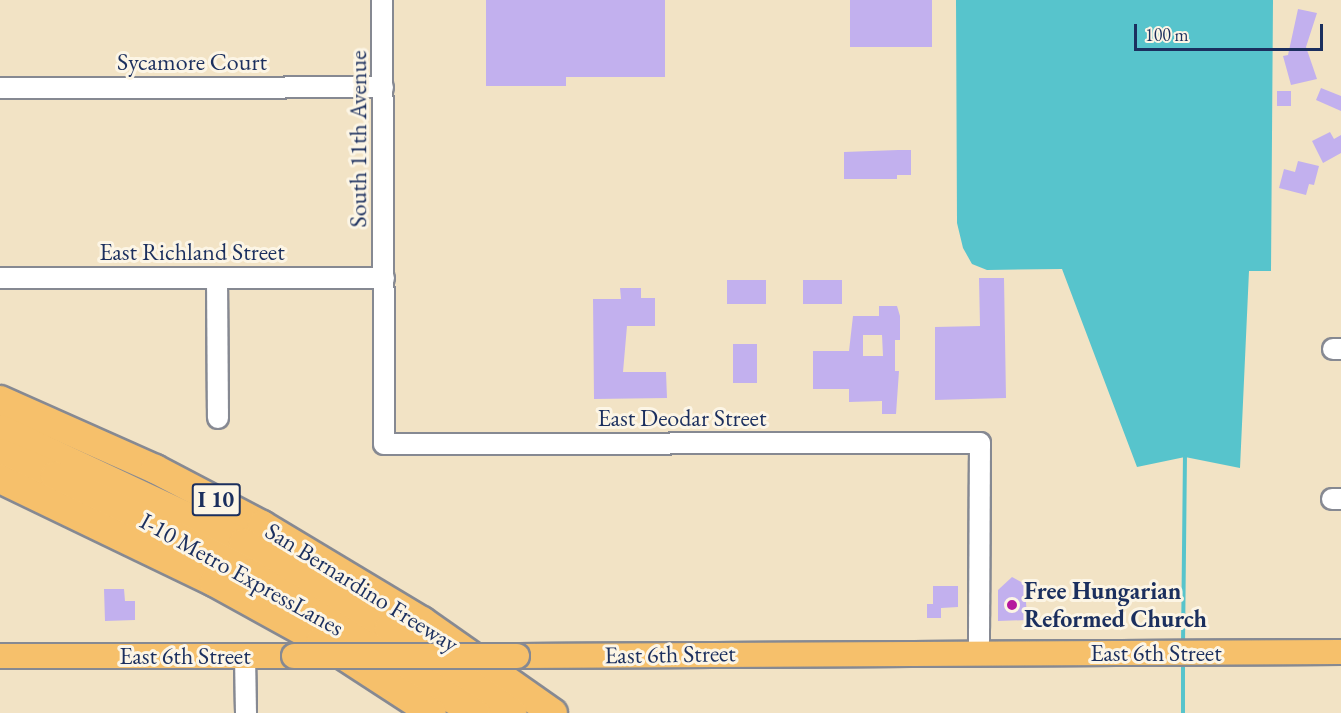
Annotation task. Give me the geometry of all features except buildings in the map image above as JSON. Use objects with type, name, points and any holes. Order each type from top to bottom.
[{"type":"highway","name":"San Bernardino Freeway","points":[[0,400],[155,469],[356,579],[553,713]]},
{"type":"highway","name":"I-10 Metro ExpressLanes","points":[[0,429],[224,534],[389,628],[512,713]]},
{"type":"highway","name":"I-10 Metro ExpressLanes","points":[[0,453],[55,476],[251,574],[475,713]]},
{"type":"highway","points":[[0,470],[40,495]]},
{"type":"highway","points":[[0,479],[40,495],[204,577],[321,641],[432,713]]},
{"type":"highway","points":[[224,534],[356,579]]},
{"type":"main road","name":"East 6th Street","points":[[0,656],[1341,652]]},
{"type":"street","name":"South 11th Avenue","points":[[382,0],[384,444]]},
{"type":"street","name":"Sycamore Court","points":[[0,88],[383,87]]},
{"type":"street","name":"East Richland Street","points":[[0,278],[384,278]]},
{"type":"street","points":[[217,278],[218,418]]},
{"type":"street","name":"East Deodar Street","points":[[384,444],[980,443],[979,653]]},
{"type":"street","points":[[244,656],[246,713]]},
{"type":"water","points":[[956,0],[1273,0],[1271,271],[1249,271],[1240,468],[1185,457],[1137,467],[1062,269],[987,270],[972,264],[963,248],[957,223]]},
{"type":"waterway","points":[[1183,645],[1185,457]]},
{"type":"waterway","points":[[1183,662],[1183,713]]},
{"type":"place","name":"Free Hungarian Reformed Church","points":[[1012,605]]}]
